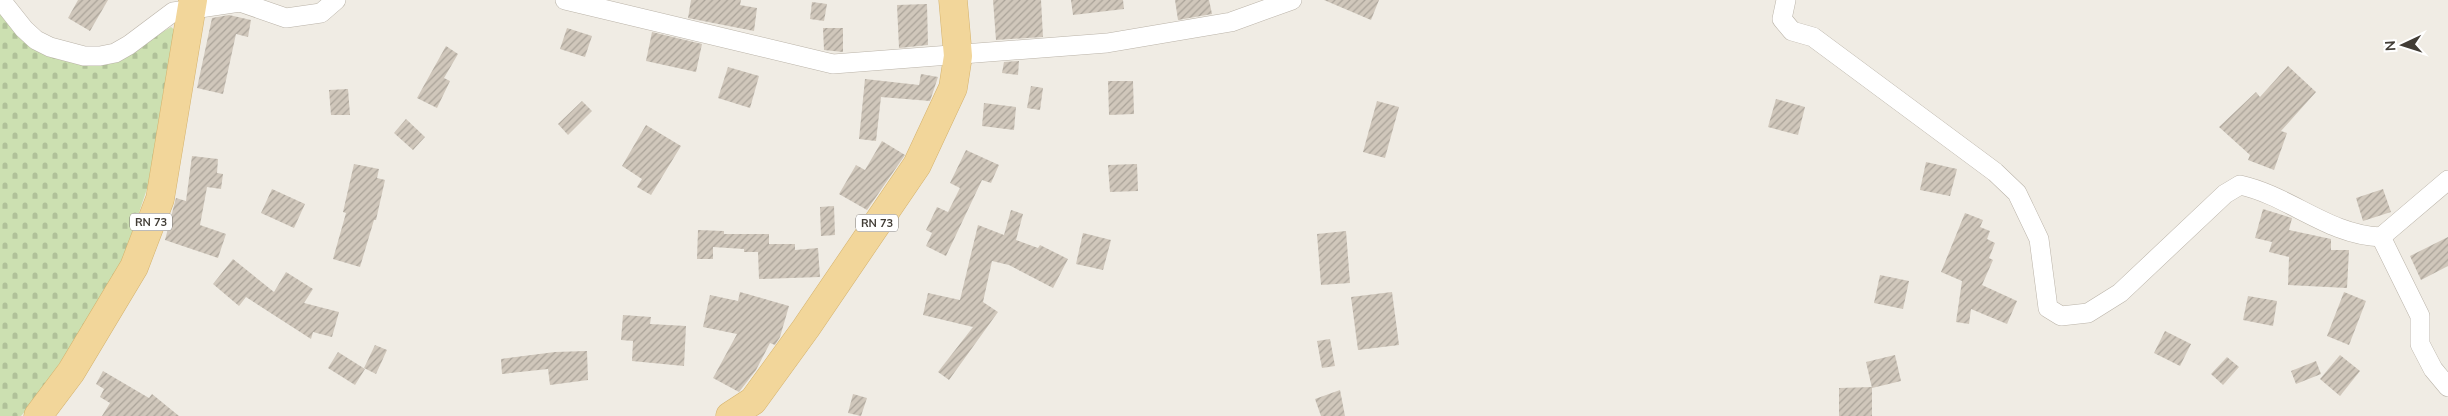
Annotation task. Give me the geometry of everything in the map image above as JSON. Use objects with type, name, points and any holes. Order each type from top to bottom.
[{"type":"main road","name":"RN 73","points":[[730,416],[753,401],[806,328],[917,165],[953,88],[958,56],[953,0]]},
{"type":"main road","name":"RN 73","points":[[38,416],[71,372],[134,267],[160,199],[192,4]]},
{"type":"street","points":[[2,0],[24,29],[36,40],[50,47],[84,56],[115,53],[173,12],[192,4],[240,2],[286,18],[321,13],[336,0]]},
{"type":"street","points":[[565,0],[833,64],[958,56],[1107,43],[1222,24],[1292,0]]},
{"type":"street","points":[[1786,0],[1782,19],[1792,31],[1813,37],[1995,172],[2017,193],[2039,239],[2048,308],[2061,316],[2088,313],[2120,294],[2225,194],[2240,185],[2261,189],[2330,226],[2369,236],[2381,237],[2448,180]]},
{"type":"street","points":[[2381,237],[2420,316],[2420,344],[2433,369],[2448,387]]},
{"type":"green space","points":[[0,12],[49,55],[82,65],[113,61],[171,27],[176,31],[163,95],[152,174],[120,269],[38,397],[21,416],[0,416]]},
{"type":"building","points":[[78,0],[108,0],[90,31],[68,18]]},
{"type":"building","points":[[691,0],[741,0],[740,5],[757,8],[754,31],[688,18]]},
{"type":"building","points":[[993,0],[1041,0],[1043,37],[996,40]]},
{"type":"building","points":[[1071,0],[1123,0],[1124,9],[1073,15]]},
{"type":"building","points":[[1175,0],[1209,0],[1212,14],[1178,20]]},
{"type":"building","points":[[1324,0],[1379,0],[1371,20]]},
{"type":"building","points":[[812,2],[827,4],[824,21],[810,19]]},
{"type":"building","points":[[927,4],[928,45],[899,48],[897,5]]},
{"type":"building","points":[[229,15],[251,20],[248,37],[236,34],[223,94],[197,88],[212,18]]},
{"type":"building","points":[[567,28],[592,36],[585,57],[560,49]]},
{"type":"building","points":[[823,28],[843,28],[843,52],[824,50]]},
{"type":"building","points":[[652,32],[702,44],[696,72],[646,61]]},
{"type":"building","points":[[446,46],[458,54],[444,78],[450,81],[437,108],[417,98]]},
{"type":"building","points":[[1019,61],[1018,75],[1002,73],[1004,62]]},
{"type":"building","points":[[2288,66],[2316,92],[2281,131],[2287,133],[2274,170],[2248,160],[2250,155],[2219,127],[2256,92],[2260,97]]},
{"type":"building","points":[[728,67],[759,76],[750,108],[718,98]]},
{"type":"building","points":[[921,74],[938,77],[930,101],[881,97],[876,141],[859,139],[865,79],[919,85]]},
{"type":"building","points":[[1108,81],[1133,81],[1134,114],[1109,115]]},
{"type":"building","points":[[1031,86],[1043,88],[1040,110],[1027,108]]},
{"type":"building","points":[[348,89],[350,115],[331,115],[329,90]]},
{"type":"building","points":[[1776,99],[1805,107],[1798,135],[1768,127]]},
{"type":"building","points":[[582,101],[592,111],[568,135],[558,124]]},
{"type":"building","points":[[1377,101],[1399,107],[1385,158],[1363,152]]},
{"type":"building","points":[[984,103],[1016,107],[1014,130],[982,126]]},
{"type":"building","points":[[406,119],[425,137],[413,150],[394,133]]},
{"type":"building","points":[[646,125],[681,146],[651,195],[637,187],[642,179],[622,166]]},
{"type":"building","points":[[882,141],[905,155],[867,210],[839,194],[856,165],[865,170]]},
{"type":"building","points":[[966,150],[999,165],[991,183],[982,180],[946,256],[926,246],[932,233],[926,230],[937,207],[948,212],[960,188],[950,183]]},
{"type":"building","points":[[192,156],[218,159],[217,173],[223,174],[221,189],[207,187],[200,225],[226,234],[218,258],[165,240],[176,198],[186,201]]},
{"type":"building","points":[[1926,162],[1957,169],[1950,196],[1920,190]]},
{"type":"building","points":[[354,164],[379,169],[377,178],[385,180],[376,220],[374,220],[360,267],[333,259],[346,213],[343,212]]},
{"type":"building","points":[[1137,164],[1138,191],[1110,192],[1108,165]]},
{"type":"building","points":[[272,189],[305,204],[294,228],[261,213]]},
{"type":"building","points":[[2383,189],[2391,212],[2363,221],[2356,198]]},
{"type":"building","points":[[834,206],[835,235],[821,236],[820,207]]},
{"type":"building","points":[[2263,209],[2292,218],[2289,230],[2331,239],[2331,250],[2349,250],[2347,288],[2288,285],[2289,257],[2269,252],[2272,242],[2255,238]]},
{"type":"building","points":[[1011,210],[1023,214],[1016,240],[1038,248],[1040,245],[1068,259],[1053,288],[1009,265],[992,261],[983,302],[998,312],[949,380],[938,372],[973,327],[923,315],[928,293],[960,300],[978,225],[1004,235]]},
{"type":"building","points":[[1965,213],[1983,220],[1980,227],[1990,231],[1987,239],[1995,243],[1989,258],[1993,260],[1982,285],[2017,301],[2007,324],[1971,309],[1969,324],[1956,322],[1962,281],[1941,272]]},
{"type":"building","points":[[698,230],[724,231],[724,234],[769,234],[769,244],[795,244],[795,250],[818,248],[820,277],[759,279],[758,252],[744,252],[744,249],[713,247],[713,259],[697,259]]},
{"type":"building","points":[[1346,231],[1350,283],[1321,285],[1317,234]]},
{"type":"building","points":[[1083,233],[1111,240],[1103,270],[1076,264]]},
{"type":"building","points":[[2448,237],[2448,266],[2421,280],[2410,256]]},
{"type":"building","points":[[233,259],[274,292],[286,272],[313,289],[304,303],[339,312],[332,337],[313,332],[311,339],[246,297],[239,306],[213,284]]},
{"type":"building","points":[[1880,275],[1909,281],[1903,309],[1874,303]]},
{"type":"building","points":[[740,292],[789,306],[780,337],[775,345],[770,343],[756,370],[739,392],[713,378],[737,334],[703,327],[710,295],[738,301]]},
{"type":"building","points":[[1392,292],[1399,345],[1358,350],[1351,297]]},
{"type":"building","points":[[2344,292],[2366,301],[2349,345],[2327,336]]},
{"type":"building","points":[[2248,296],[2277,301],[2273,326],[2243,320]]},
{"type":"building","points":[[623,315],[651,317],[650,324],[686,326],[684,366],[632,361],[633,341],[621,340]]},
{"type":"building","points":[[2165,331],[2191,344],[2180,366],[2154,353]]},
{"type":"building","points":[[1330,339],[1335,366],[1322,368],[1317,341]]},
{"type":"building","points":[[375,345],[387,350],[376,374],[364,368]]},
{"type":"building","points":[[587,351],[588,380],[550,385],[548,369],[502,374],[501,359],[555,352]]},
{"type":"building","points":[[338,352],[365,369],[355,385],[328,368]]},
{"type":"building","points":[[1895,355],[1901,381],[1872,388],[1866,362]]},
{"type":"building","points":[[2340,355],[2360,371],[2340,396],[2320,379]]},
{"type":"building","points":[[2227,357],[2239,367],[2223,385],[2211,374]]},
{"type":"building","points":[[2316,361],[2321,374],[2296,384],[2291,371]]},
{"type":"building","points":[[103,371],[149,398],[152,394],[179,416],[102,416],[110,403],[100,397],[104,389],[96,384]]},
{"type":"building","points":[[1872,387],[1872,416],[1839,416],[1839,388]]},
{"type":"building","points":[[1340,390],[1345,416],[1321,416],[1315,399]]},
{"type":"building","points":[[853,394],[867,398],[861,416],[848,413]]}]
